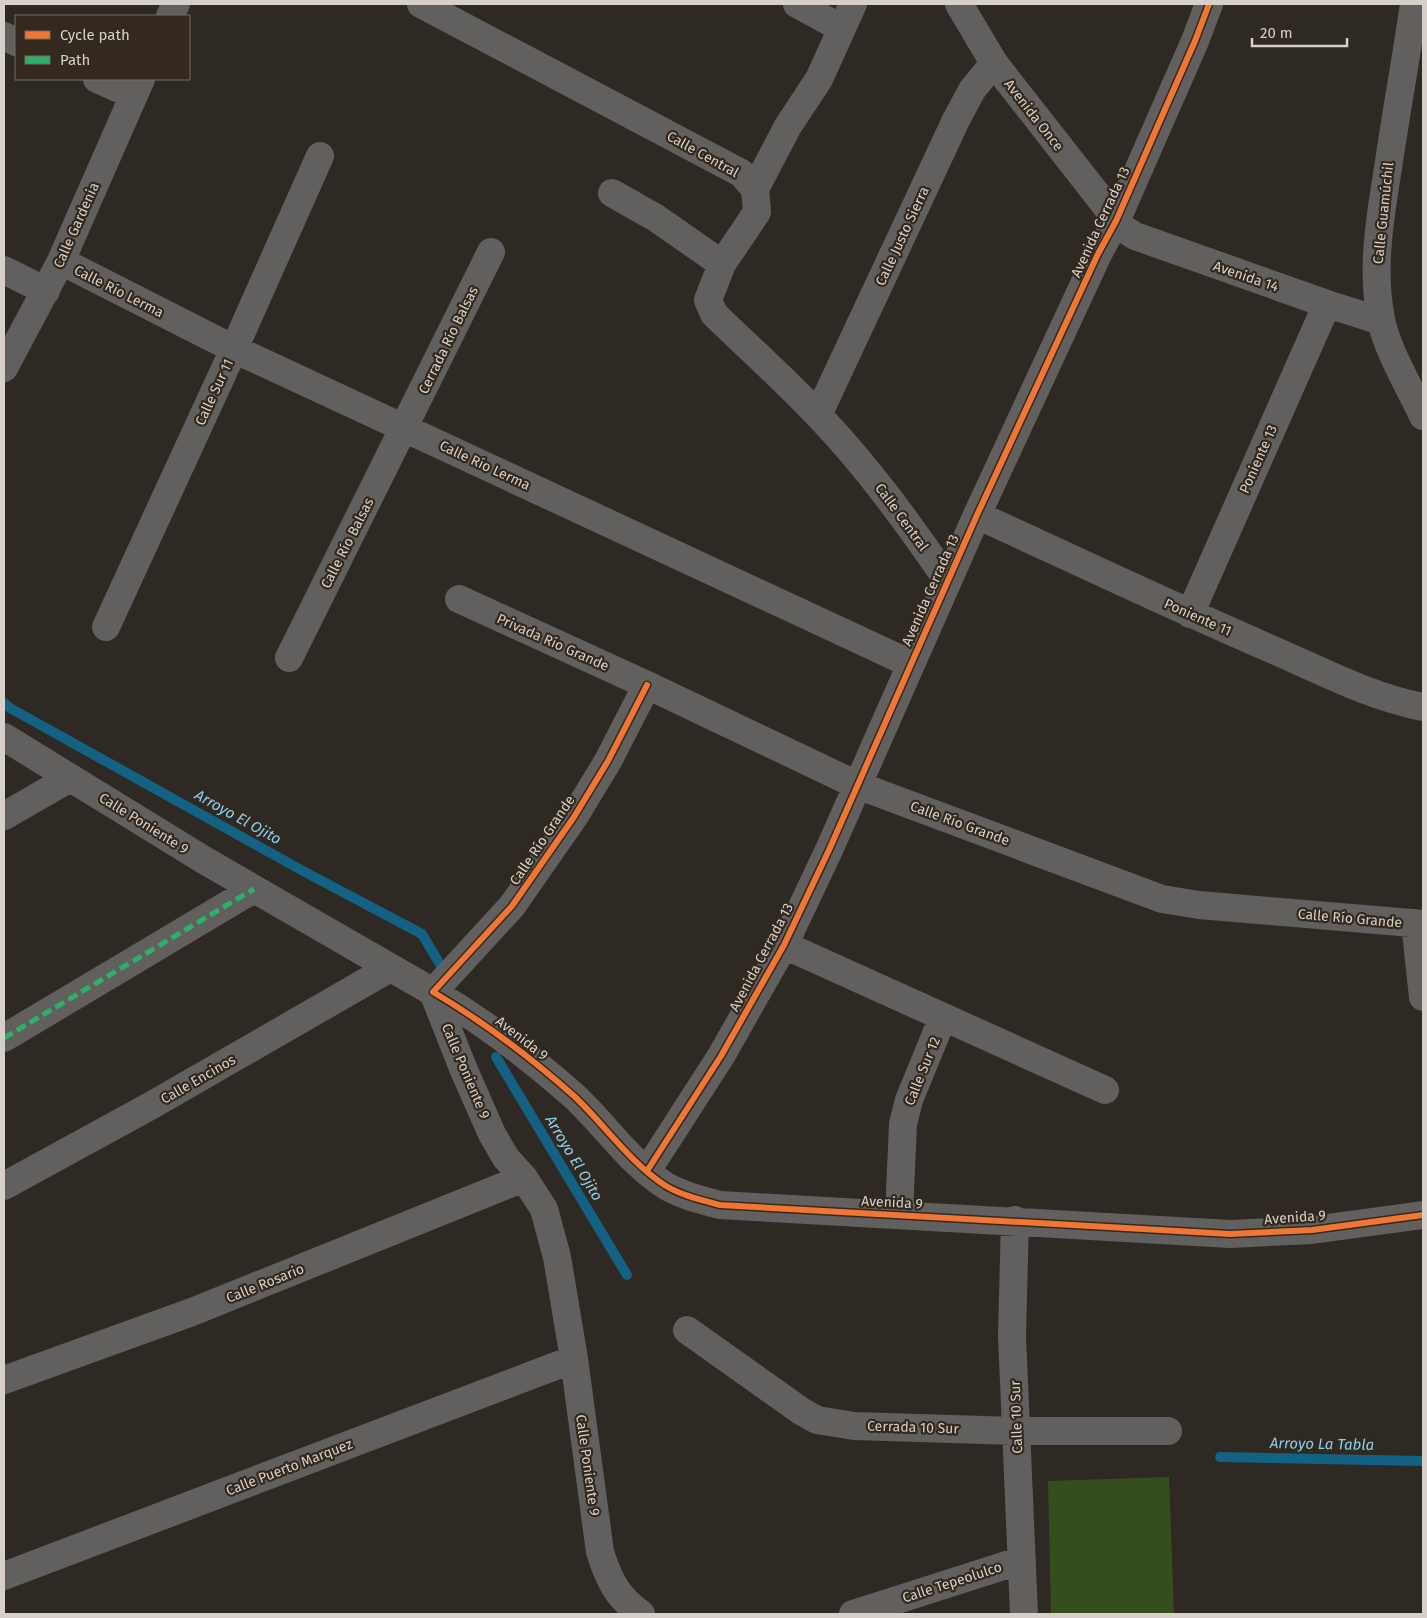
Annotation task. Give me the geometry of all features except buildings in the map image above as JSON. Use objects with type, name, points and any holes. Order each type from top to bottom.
[{"type":"street","name":"Calle Central","points":[[422,4],[741,173],[755,189],[757,212],[722,264],[708,300],[714,314],[818,415],[874,480],[914,532],[948,581]]},
{"type":"street","points":[[755,189],[788,126],[819,79],[847,16],[797,4]]},
{"type":"street","name":"Avenida Once","points":[[959,4],[994,63],[1116,221]]},
{"type":"street","name":"Avenida Cerrada 13","points":[[646,1171],[721,1056],[784,945],[829,850],[977,515],[1098,254],[1116,221],[1195,41],[1209,4]]},
{"type":"street","name":"Calle Guamúchil","points":[[1414,4],[1381,213],[1377,253],[1377,282],[1381,321],[1399,367],[1423,416]]},
{"type":"street","name":"Calle Justo Sierra","points":[[818,415],[956,120],[972,90],[994,63]]},
{"type":"street","points":[[102,80],[137,87]]},
{"type":"street","name":"Calle Gardenia","points":[[4,368],[61,261],[137,87]]},
{"type":"street","name":"Calle Sur 11","points":[[106,627],[234,349],[320,156]]},
{"type":"street","points":[[612,193],[656,218],[722,264]]},
{"type":"street","name":"Avenida 14","points":[[1116,221],[1135,236],[1326,304],[1381,321]]},
{"type":"street","name":"Cerrada Río Balsas","points":[[405,428],[491,252]]},
{"type":"street","name":"Calle Río Lerma","points":[[61,261],[234,349],[911,664]]},
{"type":"street","points":[[4,270],[46,291]]},
{"type":"street","name":"Poniente 13","points":[[1190,614],[1326,304]]},
{"type":"street","name":"Calle Río Balsas","points":[[289,658],[405,428]]},
{"type":"street","name":"Poniente 11","points":[[977,515],[1190,614],[1368,691],[1401,703],[1423,706]]},
{"type":"street","name":"Privada Río Grande","points":[[459,599],[647,685]]},
{"type":"street","name":"Calle Río Grande","points":[[433,992],[512,906],[574,817],[608,761],[647,685],[857,785],[1162,898],[1199,904],[1419,924]]},
{"type":"street","name":"Calle Poniente 9","points":[[4,737],[254,889],[433,992],[492,1134],[506,1158],[524,1178],[544,1209],[557,1257],[574,1359],[600,1552],[608,1578],[625,1601],[641,1614]]},
{"type":"street","points":[[4,816],[70,778]]},
{"type":"street","points":[[4,1038],[254,889]]},
{"type":"street","points":[[1419,924],[1423,997]]},
{"type":"street","points":[[784,945],[1106,1090]]},
{"type":"street","name":"Calle Encinos","points":[[4,1186],[152,1105],[390,968]]},
{"type":"street","name":"Avenida 9","points":[[433,992],[469,1013],[511,1043],[574,1097],[646,1171],[666,1186],[686,1196],[720,1205],[1015,1220],[1230,1234],[1312,1230],[1423,1215]]},
{"type":"street","name":"Calle Sur 12","points":[[899,1215],[903,1124],[909,1100],[943,1017]]},
{"type":"street","name":"Calle Rosario","points":[[4,1380],[192,1312],[524,1178]]},
{"type":"street","name":"Calle 10 Sur","points":[[1015,1220],[1012,1336],[1024,1614]]},
{"type":"street","name":"Cerrada 10 Sur","points":[[687,1330],[801,1411],[817,1420],[854,1426],[1016,1431],[1168,1431]]},
{"type":"street","name":"Calle Puerto Marquez","points":[[4,1576],[574,1359]]},
{"type":"street","name":"Calle Tepeolulco","points":[[853,1614],[1022,1560]]},
{"type":"green space","points":[[1169,1477],[1174,1614],[1051,1614],[1048,1481]]},
{"type":"waterway","name":"Arroyo El Ojito","points":[[4,703],[303,871],[422,934],[444,971]]},
{"type":"waterway","name":"Arroyo El Ojito","points":[[496,1057],[627,1275]]},
{"type":"waterway","name":"Arroyo La Tabla","points":[[1220,1457],[1423,1461]]},
{"type":"marked path","points":[[4,1038],[254,889]]},
{"type":"cycle path","points":[[647,1171],[721,1056],[784,945],[829,850],[977,515],[1098,254],[1116,221],[1195,41],[1209,4]]},
{"type":"cycle path","points":[[647,685],[608,761],[574,817],[512,906],[433,992],[488,1028],[541,1068],[574,1096],[629,1155],[666,1186],[686,1195],[720,1205],[1230,1234],[1312,1230],[1423,1215]]}]
